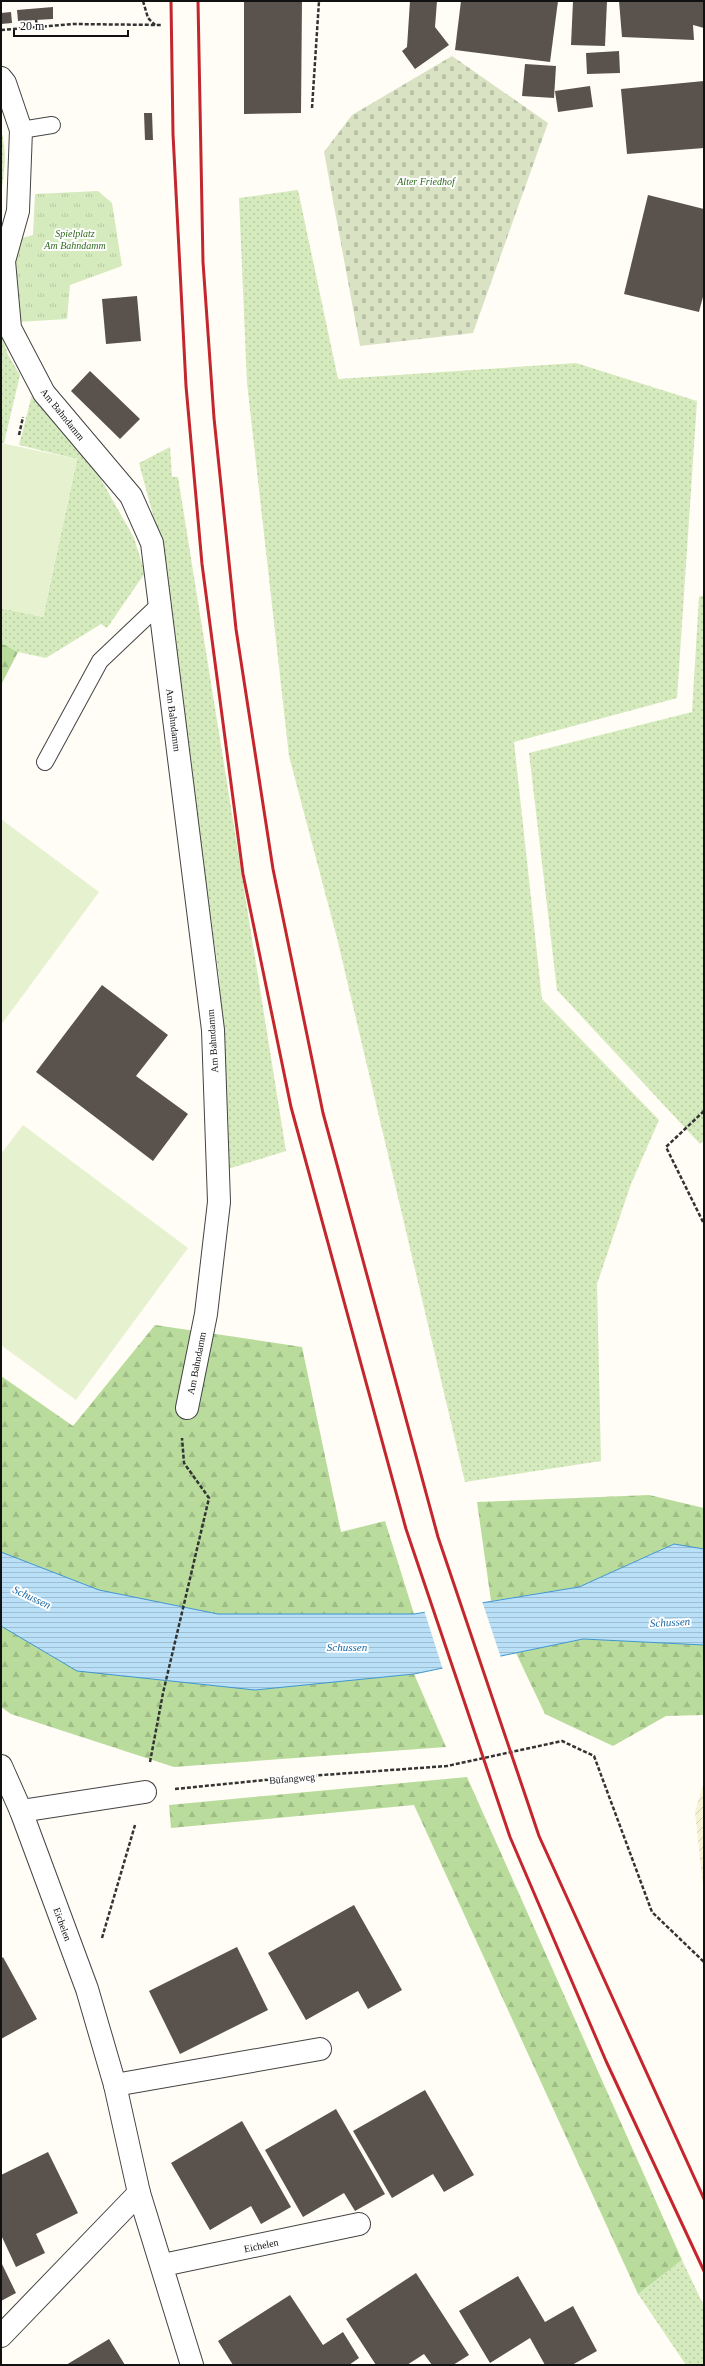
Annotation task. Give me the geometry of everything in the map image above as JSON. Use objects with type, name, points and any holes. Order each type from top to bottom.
[{"type":"street","name":"Am Bahndamm","points":[[1,78],[5,83],[21,130],[18,211],[4,261],[10,328],[44,393],[131,496],[152,543],[213,1038],[219,1202],[206,1314],[187,1408]]},
{"type":"street","name":"Eichelen","points":[[1,1766],[21,1810],[87,1989],[115,2085],[139,2193],[191,2365]]},
{"type":"street","points":[[21,1810],[144,1792]]},
{"type":"street","points":[[115,2085],[320,2049]]},
{"type":"street","points":[[1,2336],[139,2193]]},
{"type":"street","name":"Eichelen","points":[[162,2265],[359,2224]]},
{"type":"lane","points":[[21,130],[52,125]]},
{"type":"lane","points":[[45,762],[100,661],[159,605]]},
{"type":"path","points":[[143,1],[148,18],[155,25]]},
{"type":"path","points":[[312,108],[319,1]]},
{"type":"path","points":[[36,20],[37,27]]},
{"type":"path","points":[[1,30],[73,24],[161,25]]},
{"type":"path","points":[[704,1111],[666,1147],[704,1224]]},
{"type":"path","points":[[87,1989],[144,1792],[163,1693],[209,1498],[184,1463],[182,1434],[187,1408]]},
{"type":"path","name":"Büfangweg","points":[[144,1792],[295,1777],[447,1766],[562,1741],[594,1756],[652,1912],[704,1962]]},
{"type":"shaded area","points":[[704,1782],[704,1895],[695,1812]]},
{"type":"green space","name":"Alter Friedhof","points":[[452,56],[548,123],[473,333],[360,346],[324,152],[352,115]]},
{"type":"green space","points":[[1,129],[5,161],[1,192]]},
{"type":"green space","points":[[298,190],[338,379],[576,363],[697,401],[677,698],[514,742],[542,999],[659,1120],[631,1184],[597,1284],[601,1461],[465,1482],[337,938],[289,756],[247,383],[239,198]]},
{"type":"green space","name":"Spielplatz Am Bahndamm","points":[[98,191],[112,203],[122,266],[70,285],[67,319],[18,322],[12,279],[15,240],[33,235],[35,194]]},
{"type":"green space","points":[[1,334],[8,355],[20,375],[4,443],[1,443]]},
{"type":"green space","points":[[32,395],[90,460],[134,538],[145,573],[107,628],[101,624],[46,658],[18,652],[1,643],[1,608],[43,617],[77,459],[19,445]]},
{"type":"green space","points":[[1,443],[77,459],[43,617],[1,608]]},
{"type":"green space","points":[[170,447],[172,477],[178,477],[286,1151],[228,1169],[219,977],[172,638],[167,567],[139,463]]},
{"type":"green space","points":[[704,595],[704,1140],[700,1144],[557,990],[529,753],[692,712],[699,597]]},
{"type":"green space","points":[[1,643],[18,652],[1,685]]},
{"type":"green space","points":[[1,819],[99,892],[1,1025]]},
{"type":"green space","points":[[23,1125],[188,1248],[76,1400],[1,1345],[1,1154]]},
{"type":"green space","points":[[155,1325],[302,1347],[341,1532],[385,1521],[414,1614],[218,1614],[99,1590],[1,1552],[1,1376],[73,1426]]},
{"type":"green space","points":[[649,1495],[704,1508],[704,1549],[673,1544],[579,1587],[491,1601],[477,1502]]},
{"type":"green space","points":[[1,1626],[255,1690],[414,1674],[446,1747],[174,1767],[11,1714],[1,1707]]},
{"type":"green space","points":[[583,1639],[704,1645],[704,1715],[666,1716],[613,1746],[545,1714],[516,1653]]},
{"type":"green space","points":[[467,1777],[682,2260],[638,2294],[414,1805],[171,1828],[169,1805]]},
{"type":"green space","points":[[682,2260],[704,2306],[704,2365],[686,2365],[638,2294]]},
{"type":"water","name":"Schussen","points":[[674,1544],[704,1549],[704,1645],[583,1639],[414,1674],[255,1690],[77,1671],[1,1626],[1,1552],[99,1590],[218,1614],[414,1614],[579,1587]]},
{"type":"pier","points":[[482,1601],[501,1658],[443,1670],[424,1610]]},
{"type":"building","points":[[244,1],[302,1],[301,113],[244,114]]},
{"type":"building","points":[[410,1],[437,1],[435,27],[449,45],[415,69],[402,51],[407,47]]},
{"type":"building","points":[[461,1],[558,1],[550,62],[455,50]]},
{"type":"building","points":[[573,1],[607,1],[605,46],[571,45]]},
{"type":"building","points":[[619,1],[704,1],[704,28],[693,25],[694,40],[622,37]]},
{"type":"building","points":[[53,7],[53,19],[18,21],[17,10]]},
{"type":"building","points":[[11,12],[12,23],[1,24],[1,13]]},
{"type":"building","points":[[619,51],[620,73],[587,74],[586,53]]},
{"type":"building","points":[[525,64],[556,66],[554,98],[522,96]]},
{"type":"building","points":[[704,81],[704,148],[627,154],[621,89]]},
{"type":"building","points":[[590,86],[593,107],[558,112],[555,91]]},
{"type":"building","points":[[144,113],[152,113],[153,140],[145,140]]},
{"type":"building","points":[[648,195],[704,209],[704,293],[699,312],[624,294]]},
{"type":"building","points":[[137,296],[141,341],[106,344],[102,299]]},
{"type":"building","points":[[90,371],[140,419],[120,439],[71,391]]},
{"type":"building","points":[[102,985],[168,1035],[136,1076],[188,1114],[153,1161],[36,1072]]},
{"type":"building","points":[[354,1905],[402,1990],[368,2009],[358,1991],[306,2020],[268,1953]]},
{"type":"building","points":[[237,1947],[268,2010],[180,2054],[149,1991]]},
{"type":"building","points":[[3,1957],[37,2019],[1,2039],[1,1959]]},
{"type":"building","points":[[425,2090],[474,2175],[444,2192],[433,2174],[392,2198],[353,2131]]},
{"type":"building","points":[[336,2109],[385,2194],[355,2211],[344,2193],[303,2217],[265,2150]]},
{"type":"building","points":[[242,2121],[291,2207],[261,2224],[251,2206],[210,2230],[171,2163]]},
{"type":"building","points":[[48,2152],[78,2213],[36,2234],[45,2253],[16,2267],[1,2235],[1,2175]]},
{"type":"building","points":[[1,2262],[16,2293],[1,2301]]},
{"type":"building","points":[[416,2273],[469,2355],[453,2365],[432,2365],[424,2354],[407,2365],[376,2365],[346,2319]]},
{"type":"building","points":[[518,2276],[545,2322],[573,2306],[597,2351],[572,2365],[545,2365],[530,2338],[490,2363],[459,2311]]},
{"type":"building","points":[[290,2295],[323,2345],[343,2332],[359,2358],[349,2365],[233,2365],[218,2341]]},
{"type":"building","points":[[109,2339],[125,2365],[66,2365]]},
{"type":"railway","points":[[171,1],[173,134],[186,386],[202,564],[243,874],[291,1107],[406,1529],[510,1837],[606,2061],[704,2271]]},
{"type":"railway","points":[[198,1],[203,262],[214,418],[236,629],[273,869],[323,1113],[438,1537],[539,1836],[704,2199]]}]
